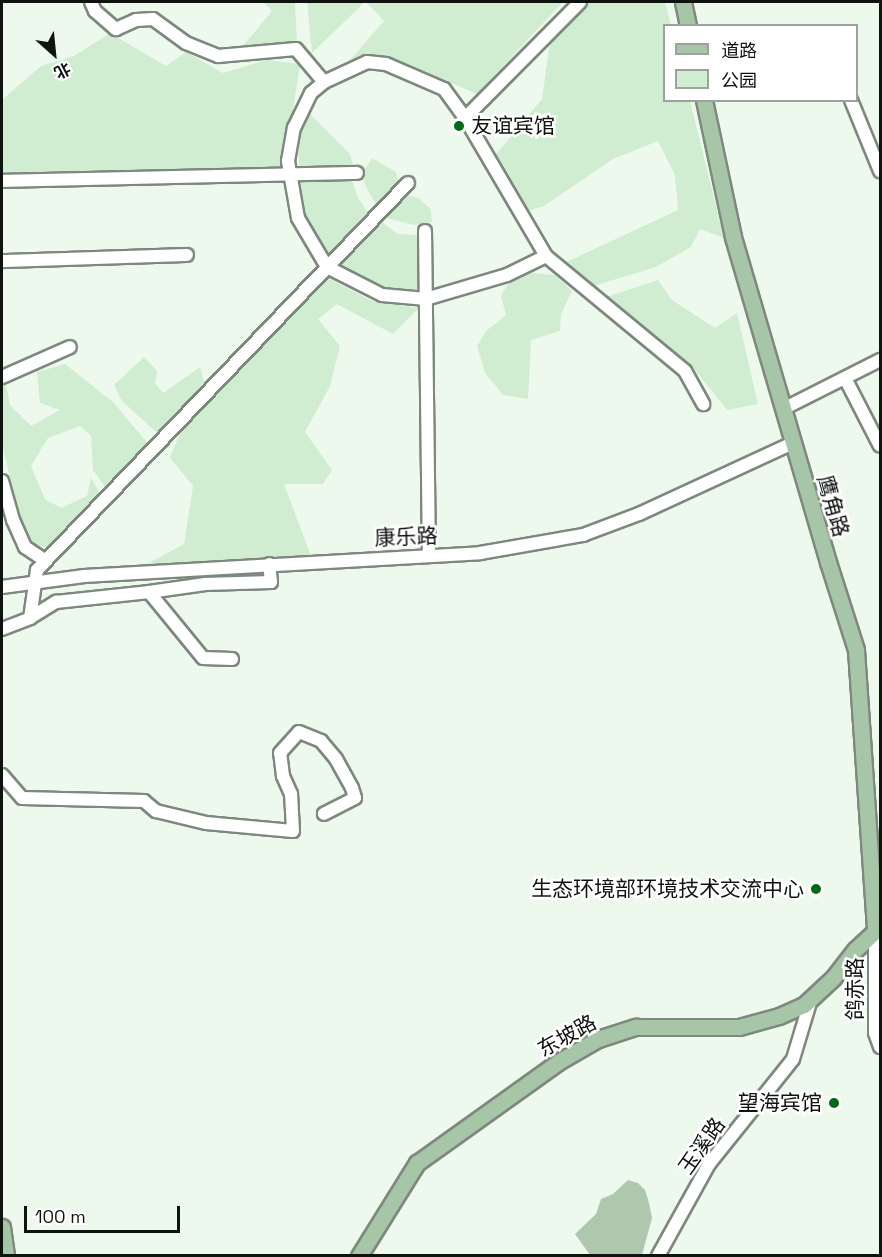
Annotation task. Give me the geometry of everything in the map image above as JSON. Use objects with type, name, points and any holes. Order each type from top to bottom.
[{"type":"main road","points":[[683,2],[688,24]]},
{"type":"main road","name":"鹰角路","points":[[704,102],[733,237],[856,650],[878,929]]},
{"type":"main road","name":"东坡路","points":[[359,1256],[417,1163],[558,1062],[598,1039],[636,1027],[739,1027],[779,1016],[804,1005],[811,999],[878,929]]},
{"type":"main road","points":[[2,1227],[6,1256]]},
{"type":"street","points":[[91,2],[94,11],[116,29],[136,20],[153,19],[186,44],[218,56],[296,49],[324,82]]},
{"type":"street","points":[[465,118],[580,2]]},
{"type":"street","points":[[546,256],[507,275],[426,299],[382,295],[327,267],[298,218],[288,161],[294,128],[311,93],[324,82],[367,62],[387,64],[444,89],[465,118],[546,256],[685,371],[703,404]]},
{"type":"street","points":[[852,102],[880,171]]},
{"type":"street","points":[[2,181],[357,173]]},
{"type":"street","points":[[30,618],[37,570],[408,183]]},
{"type":"street","points":[[425,231],[429,556]]},
{"type":"street","points":[[2,261],[186,255]]},
{"type":"street","points":[[2,377],[70,347]]},
{"type":"street","points":[[783,409],[880,360]]},
{"type":"street","points":[[845,378],[880,446]]},
{"type":"street","name":"康乐路","points":[[2,587],[34,582],[269,564],[480,553],[583,535],[639,514],[793,443]]},
{"type":"street","points":[[2,481],[13,520],[25,546],[46,561]]},
{"type":"street","points":[[2,629],[30,618],[56,602],[205,584],[271,582],[269,564]]},
{"type":"street","points":[[149,592],[203,658],[232,659]]},
{"type":"street","points":[[2,775],[22,798],[144,801],[156,812],[206,823],[293,831],[291,794],[283,776],[280,753],[299,732],[321,741],[336,759],[352,788],[355,798],[324,814]]},
{"type":"street","name":"鸽赤路","points":[[878,929],[875,1032],[880,1047]]},
{"type":"street","name":"玉溪路","points":[[658,1256],[709,1164],[793,1059],[811,999]]},
{"type":"green space","points":[[263,2],[295,2],[297,43],[243,46],[272,11]]},
{"type":"green space","points":[[307,2],[365,2],[312,53]]},
{"type":"green space","points":[[366,2],[563,2],[477,94],[428,73],[369,55],[348,62],[384,21]]},
{"type":"green space","points":[[589,2],[665,2],[671,24],[663,24],[663,102],[690,102],[724,238],[700,229],[691,247],[656,267],[590,287],[562,264],[678,210],[675,175],[658,141],[613,159],[544,206],[521,213],[491,160],[542,99],[550,42]]},
{"type":"green space","points":[[110,33],[166,66],[186,52],[223,73],[266,60],[300,64],[284,170],[2,177],[3,99],[41,66],[74,56]]},
{"type":"green space","points":[[310,114],[350,154],[353,166],[299,166],[298,139]]},
{"type":"green space","points":[[372,158],[396,172],[402,194],[419,198],[431,210],[432,222],[413,225],[383,217],[364,183],[365,169]]},
{"type":"green space","points":[[351,178],[358,198],[369,214],[327,255],[300,212],[296,180]]},
{"type":"green space","points":[[379,220],[398,234],[419,235],[420,297],[387,290],[339,265]]},
{"type":"green space","points":[[532,273],[555,275],[572,291],[561,314],[560,331],[531,340],[528,399],[503,395],[485,373],[477,346],[486,331],[506,315],[501,296],[508,284]]},
{"type":"green space","points":[[326,277],[372,301],[419,308],[393,334],[337,304],[318,319],[340,346],[330,386],[305,432],[332,470],[323,484],[284,484],[311,556],[145,565],[184,544],[193,486],[170,458],[183,425]]},
{"type":"green space","points":[[658,280],[672,300],[715,328],[737,313],[758,404],[727,410],[695,370],[603,298]]},
{"type":"green space","points":[[144,357],[157,371],[155,383],[163,393],[200,367],[205,386],[157,433],[122,401],[114,385]]},
{"type":"green space","points":[[65,364],[113,402],[150,446],[105,487],[93,470],[91,436],[80,426],[48,438],[31,466],[45,499],[61,508],[87,496],[91,478],[101,495],[51,548],[32,544],[19,517],[2,443],[2,385],[6,384],[10,405],[31,426],[60,410],[40,403],[37,372]]},
{"type":"shaded area","points":[[628,1180],[638,1183],[645,1190],[652,1218],[642,1255],[590,1255],[575,1234],[596,1214],[601,1199],[613,1194]]},
{"type":"place","name":"友谊宾馆","points":[[459,126]]},
{"type":"place","name":"生态环境部环境技术交流中心","points":[[816,889]]},
{"type":"place","name":"望海宾馆","points":[[834,1103]]}]
